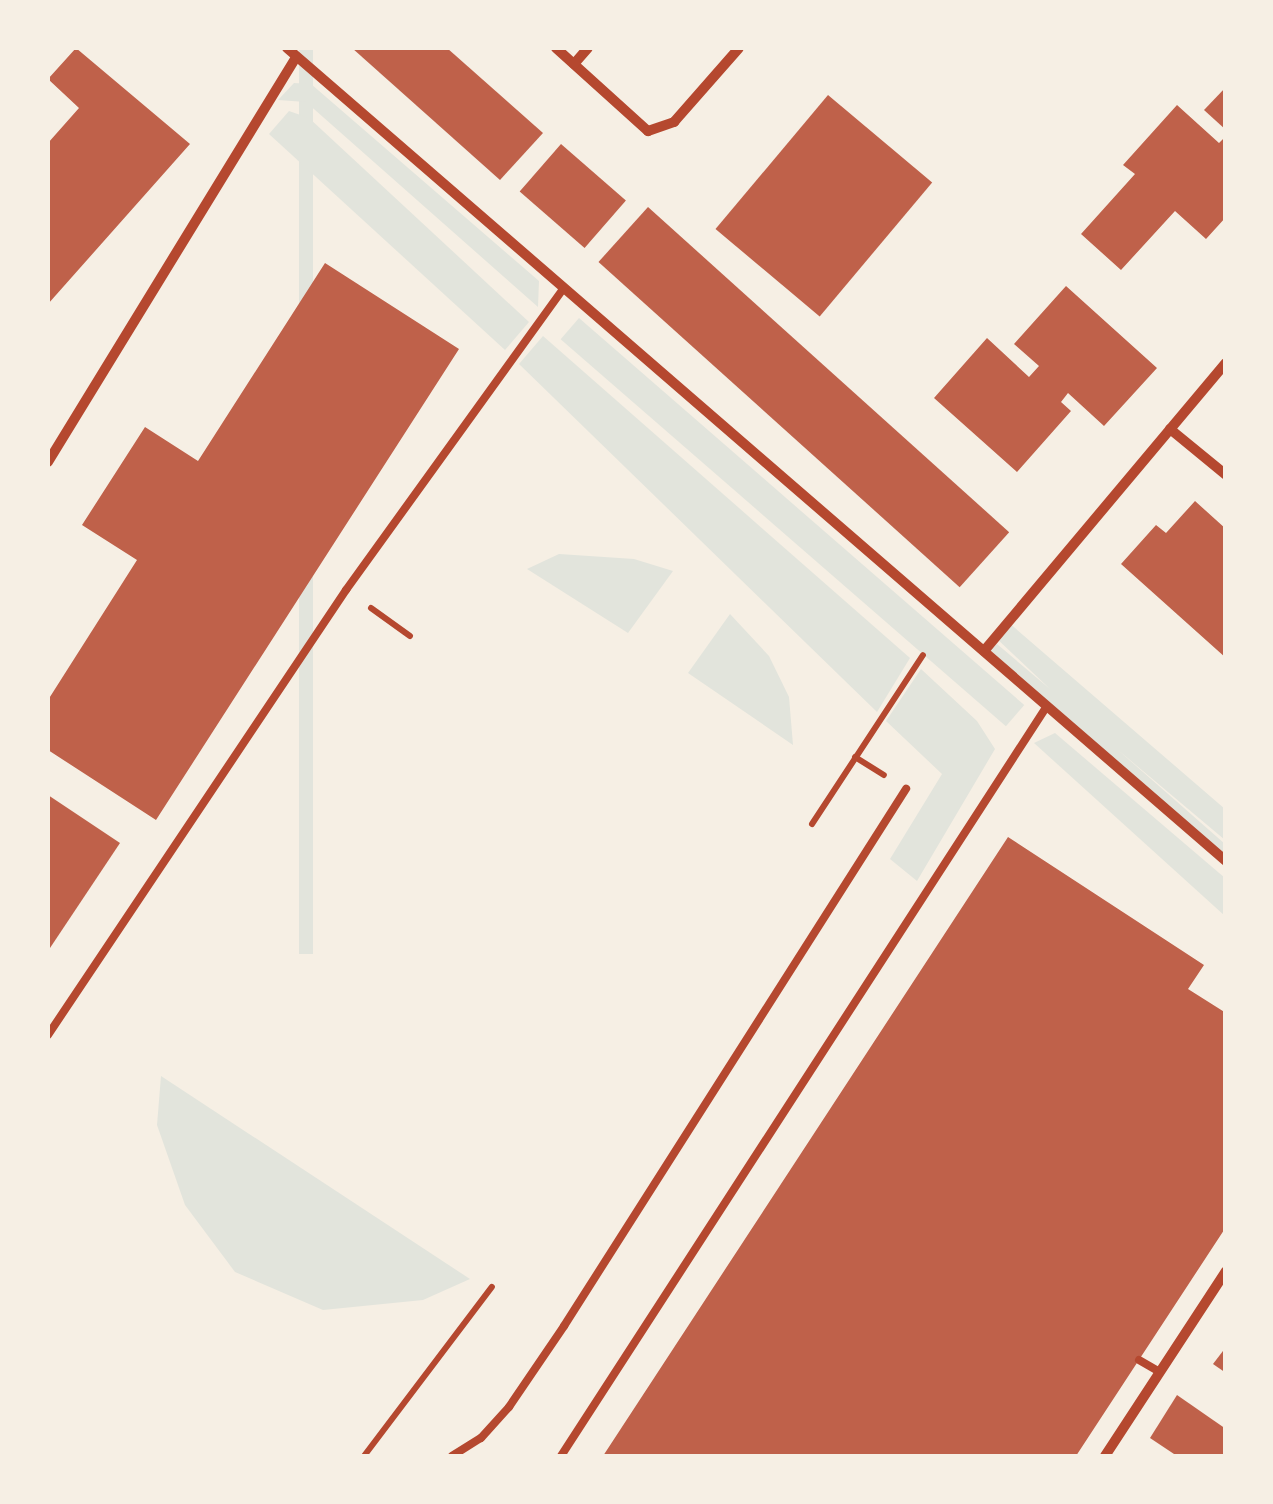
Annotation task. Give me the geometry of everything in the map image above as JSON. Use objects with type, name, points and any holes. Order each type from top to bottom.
[{"type":"street","points":[[287,48],[1226,862]]},
{"type":"street","points":[[556,48],[648,131],[674,122],[739,48]]},
{"type":"street","points":[[574,64],[588,48]]},
{"type":"street","points":[[48,462],[296,57]]},
{"type":"street","points":[[984,651],[1226,363]]},
{"type":"street","points":[[1170,429],[1226,475]]},
{"type":"street","points":[[1106,1456],[1226,1271]]},
{"type":"lane","points":[[48,1035],[346,590],[564,288]]},
{"type":"lane","points":[[561,1456],[1046,706]]},
{"type":"lane","points":[[452,1456],[481,1438],[508,1408],[564,1326],[906,788]]},
{"type":"lane","points":[[1139,1360],[1160,1372]]},
{"type":"path","points":[[346,590],[410,636]]},
{"type":"path","points":[[812,824],[923,655]]},
{"type":"path","points":[[364,1456],[492,1287]]},
{"type":"shaded area","points":[[299,48],[313,48],[313,954],[299,954]]},
{"type":"shaded area","points":[[294,83],[311,84],[539,281],[538,307],[306,102],[278,100]]},
{"type":"shaded area","points":[[289,111],[309,118],[529,322],[505,350],[269,134]]},
{"type":"shaded area","points":[[579,318],[1024,705],[1006,726],[561,339]]},
{"type":"shaded area","points":[[543,336],[910,658],[877,712],[519,364]]},
{"type":"shaded area","points":[[559,554],[634,559],[673,571],[628,633],[527,569]]},
{"type":"shaded area","points":[[730,614],[769,656],[789,697],[793,745],[688,673]]},
{"type":"shaded area","points":[[1008,622],[1225,809],[1225,840],[1118,750],[1225,844],[1225,856],[990,650],[997,644],[1050,689],[995,637]]},
{"type":"shaded area","points":[[921,669],[977,721],[995,749],[917,881],[890,859],[942,774],[886,721]]},
{"type":"shaded area","points":[[1055,733],[1225,878],[1225,916],[1034,743]]},
{"type":"shaded area","points":[[161,1076],[470,1279],[423,1300],[323,1310],[235,1272],[185,1205],[157,1125]]},
{"type":"building","points":[[76,48],[190,144],[48,304],[48,143],[79,108],[48,79]]},
{"type":"building","points":[[352,48],[447,48],[543,133],[500,180]]},
{"type":"building","points":[[1226,87],[1226,130],[1204,110]]},
{"type":"building","points":[[828,95],[932,182],[820,316],[716,229]]},
{"type":"building","points":[[1177,105],[1219,143],[1226,136],[1226,217],[1206,239],[1175,211],[1121,270],[1081,234],[1135,174],[1123,165]]},
{"type":"building","points":[[561,144],[626,200],[585,248],[520,192]]},
{"type":"building","points":[[648,207],[1009,532],[960,587],[598,262]]},
{"type":"building","points":[[325,263],[459,349],[156,820],[48,750],[48,700],[137,560],[82,525],[145,427],[198,461]]},
{"type":"building","points":[[1066,286],[1157,368],[1104,426],[1068,393],[1061,402],[1071,411],[1017,472],[934,398],[987,338],[1029,377],[1039,366],[1014,344]]},
{"type":"building","points":[[1195,501],[1226,529],[1226,658],[1121,564],[1156,525],[1166,533]]},
{"type":"building","points":[[48,795],[120,843],[48,951]]},
{"type":"building","points":[[1008,837],[1204,965],[1188,989],[1226,1013],[1226,1227],[1076,1456],[603,1456]]},
{"type":"building","points":[[1226,1347],[1226,1373],[1213,1364]]},
{"type":"building","points":[[1177,1395],[1226,1429],[1226,1456],[1177,1456],[1150,1438]]}]
